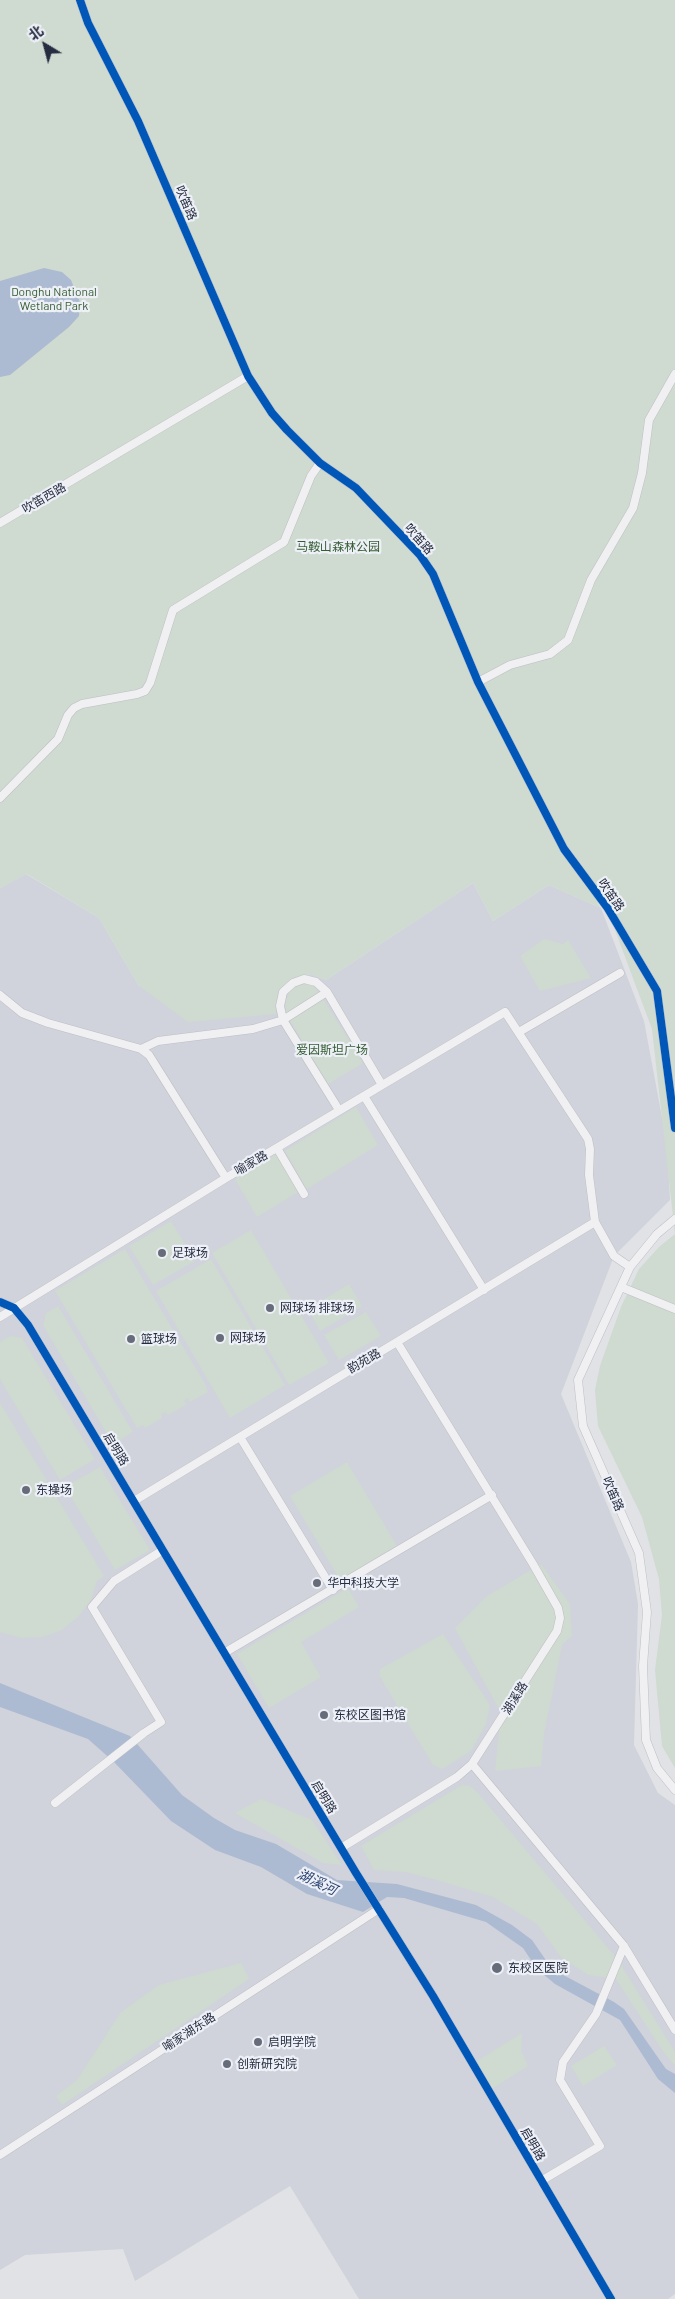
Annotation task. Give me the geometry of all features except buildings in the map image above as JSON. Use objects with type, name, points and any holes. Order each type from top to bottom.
[{"type":"street","name":"吹笛路","points":[[80,0],[88,23],[138,121],[248,376],[272,413],[320,463],[356,488],[420,555],[433,574],[478,682],[564,849],[607,907],[657,991],[675,1128]]},
{"type":"street","points":[[478,682],[510,665],[550,654],[568,640],[592,580],[632,508],[642,473],[649,420],[675,374]]},
{"type":"street","name":"吹笛西路","points":[[0,523],[248,376]]},
{"type":"street","points":[[0,798],[58,739],[70,711],[82,704],[137,694],[145,690],[150,683],[173,610],[284,542],[311,476],[320,463]]},
{"type":"street","points":[[620,973],[519,1032],[588,1139],[590,1149],[589,1175],[595,1222],[614,1256],[630,1267]]},
{"type":"street","points":[[339,1110],[284,1020],[280,1006],[283,992],[293,983],[304,979],[316,982],[327,992],[382,1085]]},
{"type":"street","points":[[141,1049],[158,1041],[253,1029],[284,1020],[327,992]]},
{"type":"street","points":[[0,995],[22,1013],[48,1023],[141,1049],[149,1055],[226,1178]]},
{"type":"street","name":"喻家路","points":[[0,1317],[226,1178],[505,1012],[519,1032]]},
{"type":"street","points":[[364,1096],[484,1290]]},
{"type":"street","points":[[277,1148],[304,1194]]},
{"type":"street","name":"吹笛路","points":[[675,1219],[657,1234],[630,1267],[578,1380],[583,1426],[639,1554],[647,1612],[643,1666],[646,1740],[657,1768],[675,1790]]},
{"type":"street","name":"韵苑路","points":[[134,1501],[595,1222]]},
{"type":"street","points":[[621,1287],[675,1308]]},
{"type":"street","points":[[0,1302],[14,1308]]},
{"type":"street","name":"启明路","points":[[14,1308],[28,1325],[356,1873],[433,1996],[611,2299]]},
{"type":"street","name":"湖溪路","points":[[341,1848],[450,1781],[472,1764],[553,1638],[560,1618],[553,1599],[492,1495],[397,1342]]},
{"type":"street","points":[[240,1437],[333,1590]]},
{"type":"street","points":[[224,1653],[492,1495]]},
{"type":"street","points":[[55,1803],[141,1735],[162,1722],[92,1607],[114,1581],[163,1550]]},
{"type":"street","points":[[472,1764],[624,1946],[675,2030]]},
{"type":"street","name":"喻家湖东路","points":[[0,2155],[378,1909]]},
{"type":"street","points":[[541,2181],[600,2146],[560,2080],[564,2062],[596,2014],[605,1988],[624,1946]]},
{"type":"shaded area","name":"华中科技大学","points":[[26,874],[99,918],[139,986],[278,993],[290,979],[311,974],[326,980],[473,883],[493,921],[549,885],[601,908],[644,1021],[667,1144],[670,1200],[614,1256],[561,1394],[631,1562],[638,1604],[634,1745],[658,1793],[675,1805],[675,2294],[668,2299],[359,2299],[290,2186],[135,2281],[123,2249],[25,2255],[0,2270],[0,888]]},
{"type":"green space","name":"马鞍山森林公园","points":[[0,0],[675,0],[675,1234],[652,1029],[606,906],[597,903],[601,908],[549,885],[493,921],[473,883],[326,980],[311,974],[290,979],[278,993],[276,1014],[188,1022],[139,986],[99,918],[27,874],[0,888]]},
{"type":"green space","points":[[544,939],[563,944],[568,940],[591,978],[540,991],[520,956]]},
{"type":"green space","name":"爱因斯坦广场","points":[[300,984],[312,985],[319,992],[363,1063],[328,1084],[286,1014],[286,1000],[291,990]]},
{"type":"green space","points":[[356,1107],[378,1145],[307,1189],[285,1151]]},
{"type":"green space","points":[[277,1153],[300,1191],[257,1217],[235,1179]]},
{"type":"green space","name":"足球场","points":[[171,1221],[195,1261],[153,1285],[129,1246]]},
{"type":"green space","name":"网球场 排球场","points":[[251,1230],[329,1363],[289,1385],[212,1253]]},
{"type":"green space","points":[[675,1234],[675,1768],[662,1746],[655,1670],[662,1615],[659,1579],[642,1517],[598,1426],[595,1390],[600,1366],[621,1307],[639,1269],[659,1247]]},
{"type":"green space","name":"篮球场","points":[[125,1249],[207,1387],[208,1392],[190,1402],[188,1398],[184,1401],[186,1405],[168,1415],[166,1412],[161,1414],[162,1418],[145,1428],[143,1425],[137,1428],[55,1291]]},
{"type":"green space","name":"网球场","points":[[211,1259],[285,1385],[230,1418],[156,1291]]},
{"type":"green space","points":[[349,1284],[362,1306],[320,1331],[308,1309]]},
{"type":"green space","points":[[58,1306],[133,1432],[113,1444],[43,1325],[46,1313]]},
{"type":"green space","points":[[366,1312],[381,1336],[339,1360],[324,1335]]},
{"type":"green space","points":[[10,1336],[22,1338],[95,1459],[60,1480],[0,1379],[0,1342]]},
{"type":"green space","name":"东操场","points":[[0,1403],[104,1576],[97,1581],[91,1600],[78,1617],[62,1630],[42,1637],[22,1638],[0,1632]]},
{"type":"green space","points":[[347,1462],[397,1546],[340,1580],[290,1496]]},
{"type":"green space","points":[[100,1467],[150,1550],[115,1570],[65,1487]]},
{"type":"green space","points":[[541,1564],[570,1604],[572,1636],[562,1645],[544,1734],[541,1766],[495,1771],[501,1713],[455,1628],[487,1596]]},
{"type":"green space","points":[[348,1588],[359,1607],[301,1642],[321,1677],[269,1708],[237,1654]]},
{"type":"green space","points":[[443,1634],[490,1705],[486,1724],[471,1751],[442,1769],[433,1765],[380,1677],[380,1669]]},
{"type":"green space","points":[[462,1785],[470,1786],[478,1793],[618,1960],[675,2052],[675,2066],[662,2050],[616,1979],[588,1975],[561,1957],[537,1924],[493,1897],[406,1872],[374,1870],[361,1846]]},
{"type":"green space","points":[[261,1799],[312,1820],[342,1865],[323,1863],[235,1813]]},
{"type":"green space","points":[[241,1963],[249,1979],[62,2105],[56,2096],[77,2080],[121,2012],[159,1985]]},
{"type":"green space","points":[[522,2033],[521,2050],[528,2066],[490,2090],[474,2063]]},
{"type":"green space","points":[[604,2046],[617,2065],[583,2086],[571,2066]]},
{"type":"water","points":[[44,268],[62,272],[71,280],[80,302],[79,316],[69,327],[10,375],[0,377],[0,281]]},
{"type":"water","name":"湖溪河","points":[[0,1683],[130,1736],[182,1795],[214,1818],[235,1830],[276,1844],[337,1880],[397,1884],[476,1905],[512,1925],[532,1940],[552,1969],[624,2009],[666,2069],[675,2074],[675,2093],[658,2079],[620,2020],[555,1984],[537,1969],[523,1948],[486,1922],[404,1898],[387,1897],[363,1912],[307,1894],[261,1867],[215,1850],[171,1821],[114,1762],[88,1739],[0,1707]]},
{"type":"cycle path","points":[[80,0],[88,23],[138,121],[248,376],[272,413],[287,430],[320,463],[356,488],[420,555],[433,574],[478,682],[564,849],[607,907],[657,991],[675,1128]]},
{"type":"cycle path","points":[[0,1302],[14,1308],[28,1325],[356,1873],[433,1996],[611,2299]]},
{"type":"place","name":"足球场","points":[[162,1253]]},
{"type":"place","name":"网球场 排球场","points":[[270,1308]]},
{"type":"place","name":"网球场","points":[[220,1338]]},
{"type":"place","name":"篮球场","points":[[131,1339]]},
{"type":"place","name":"东操场","points":[[26,1490]]},
{"type":"place","name":"华中科技大学","points":[[317,1583]]},
{"type":"place","name":"东校区图书馆","points":[[324,1715]]},
{"type":"place","name":"东校区医院","points":[[497,1968]]},
{"type":"place","name":"启明学院","points":[[258,2042]]},
{"type":"place","name":"创新研究院","points":[[227,2064]]},
{"type":"park label","name":"Donghu National Wetland Park","points":[[54,299]]}]
